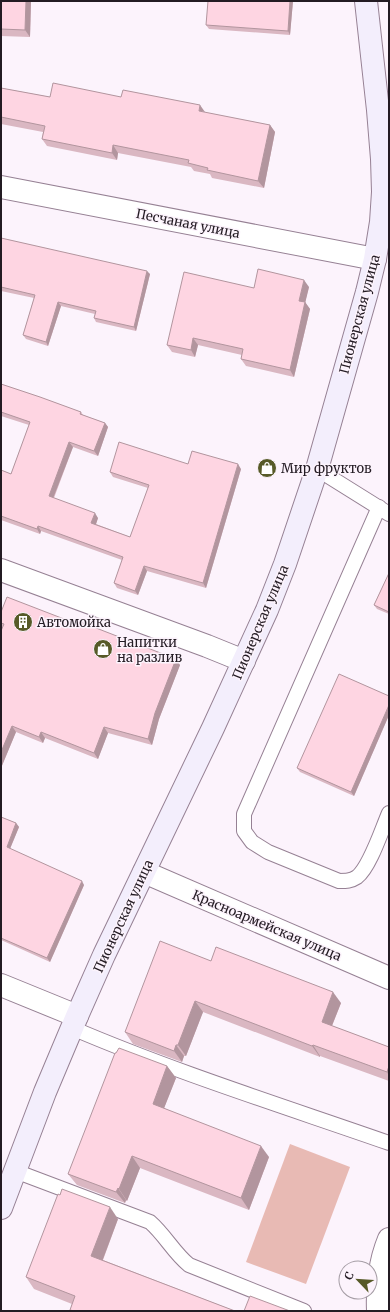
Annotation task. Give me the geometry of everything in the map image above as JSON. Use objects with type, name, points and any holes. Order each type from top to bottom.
[{"type":"street","name":"Пионерская улица","points":[[1,1208],[45,1092],[74,1022],[244,661],[266,610],[285,564],[317,470],[385,224],[383,192],[385,158],[366,1]]},
{"type":"street","name":"Песчаная улица","points":[[1,187],[375,259]]},
{"type":"street","points":[[1,570],[244,661]]},
{"type":"street","name":"Красноармейская улица","points":[[144,872],[389,978]]},
{"type":"street","points":[[1,985],[74,1022]]},
{"type":"street","points":[[378,1311],[378,1276],[389,1239]]},
{"type":"lane","points":[[317,470],[384,511],[244,814],[244,831],[252,842],[268,852],[339,881],[350,881],[358,876],[366,867],[389,813]]},
{"type":"lane","points":[[74,1022],[129,1051],[389,1143]]},
{"type":"lane","points":[[15,1171],[150,1222],[158,1229],[181,1258],[189,1265],[304,1311]]},
{"type":"shaded area","points":[[290,1144],[350,1167],[306,1284],[246,1262]]},
{"type":"building","points":[[1,1],[26,1],[25,30],[1,29]]},
{"type":"building","points":[[208,1],[290,1],[288,31],[206,25]]},
{"type":"building","points":[[53,83],[121,97],[123,90],[200,105],[199,111],[270,125],[258,181],[207,170],[208,168],[188,163],[189,160],[113,145],[112,153],[42,139],[45,126],[1,117],[1,88],[50,97]]},
{"type":"building","points":[[1,238],[147,271],[134,327],[94,318],[96,311],[58,302],[46,342],[23,335],[35,295],[1,287]]},
{"type":"building","points":[[258,269],[304,280],[299,301],[305,302],[290,370],[241,359],[243,349],[193,338],[191,350],[167,345],[184,272],[254,288]]},
{"type":"building","points":[[1,384],[81,412],[80,414],[105,423],[94,451],[69,442],[49,496],[95,513],[91,523],[130,537],[149,485],[110,472],[119,442],[188,464],[192,451],[238,464],[203,583],[144,566],[135,591],[114,583],[123,557],[38,526],[37,529],[1,516],[1,470],[11,474],[30,422],[1,412]]},
{"type":"building","points":[[389,573],[389,612],[374,605]]},
{"type":"building","points":[[7,597],[77,624],[78,621],[176,659],[155,713],[148,739],[104,727],[94,753],[41,732],[39,737],[12,726],[1,752],[1,631],[4,624],[1,623],[1,612]]},
{"type":"building","points":[[339,674],[389,696],[389,705],[351,792],[297,768]]},
{"type":"building","points":[[1,817],[16,823],[7,847],[82,881],[47,958],[1,938]]},
{"type":"building","points":[[160,941],[211,961],[216,947],[333,992],[322,1022],[389,1047],[389,1066],[387,1072],[313,1045],[312,1046],[195,1001],[178,1045],[176,1045],[174,1051],[125,1032]]},
{"type":"building","points":[[119,1048],[167,1066],[153,1104],[261,1146],[241,1198],[132,1156],[119,1189],[118,1188],[116,1192],[68,1174],[115,1053]]},
{"type":"building","points":[[62,1189],[110,1207],[91,1256],[235,1311],[70,1310],[75,1296],[26,1277],[58,1194],[60,1195]]},
{"type":"building","points":[[250,1296],[290,1311],[244,1311]]},
{"type":"place","name":"Мир фруктов","points":[[267,468]]},
{"type":"place","name":"Автомойка","points":[[23,622]]},
{"type":"place","name":"Напитки на разлив","points":[[103,649]]}]
